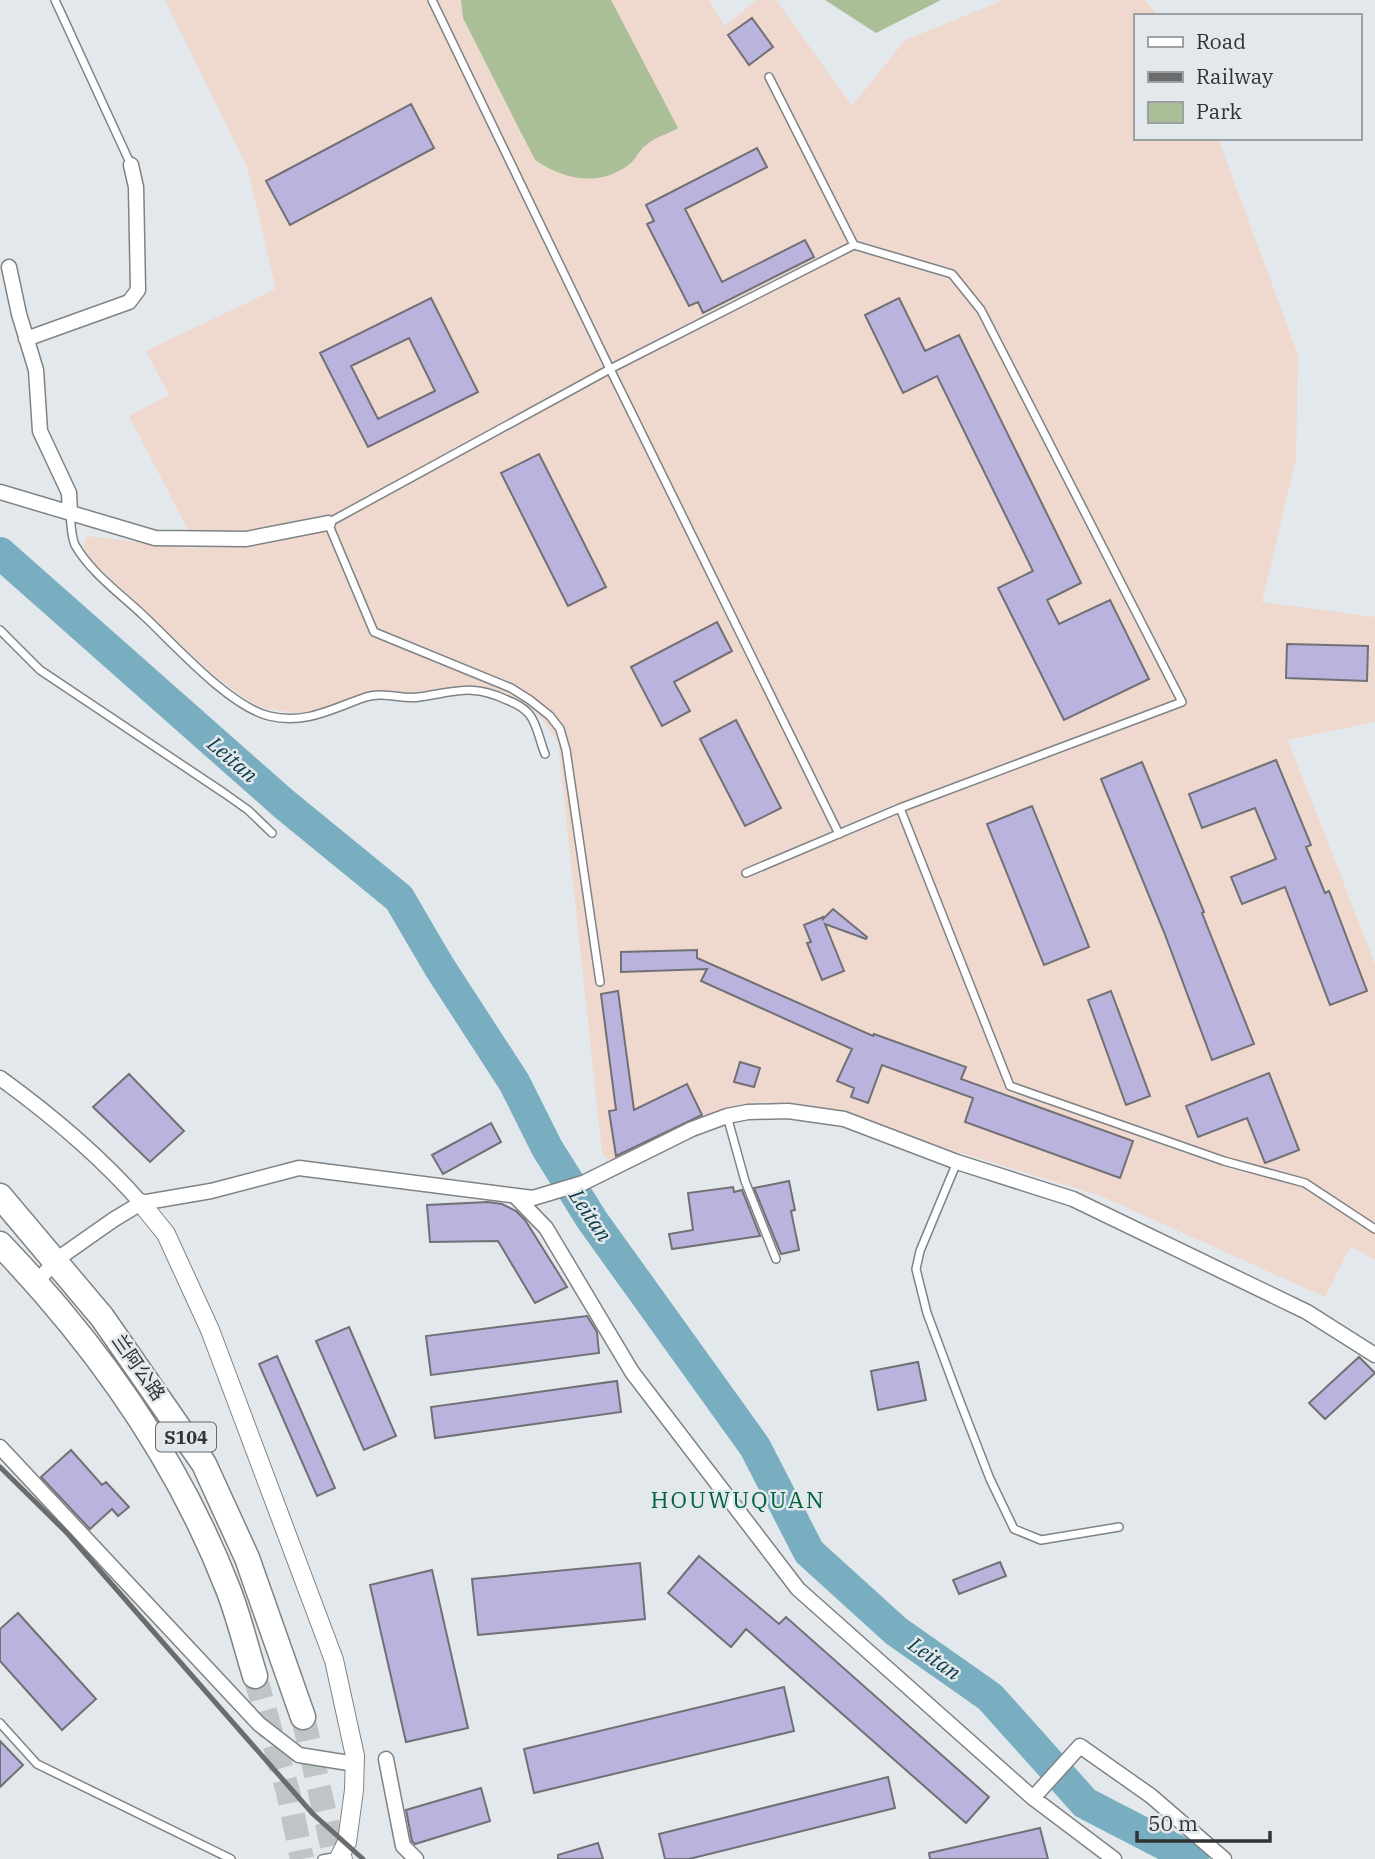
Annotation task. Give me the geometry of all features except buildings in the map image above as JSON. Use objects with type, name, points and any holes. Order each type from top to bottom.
[{"type":"highway","name":"兰阿公路","points":[[0,1196],[103,1317],[204,1464],[247,1558],[303,1717]]},
{"type":"highway","name":"兰阿公路","points":[[0,1244],[37,1282],[141,1419],[186,1496],[229,1590],[255,1676]]},
{"type":"street","points":[[26,339],[129,302],[138,290],[136,187],[131,165]]},
{"type":"street","points":[[9,267],[36,370],[40,431],[69,493],[70,513]]},
{"type":"street","points":[[0,492],[155,538],[246,539],[328,523]]},
{"type":"street","points":[[0,1078],[47,1113],[141,1203],[166,1234],[210,1331],[334,1660],[355,1756],[354,1790],[347,1842],[335,1858]]},
{"type":"street","points":[[37,1282],[56,1260],[141,1203],[211,1191],[299,1168],[533,1198],[583,1183],[692,1129],[727,1116],[788,1111],[844,1119],[957,1162],[1073,1199],[1307,1312],[1375,1355]]},
{"type":"street","points":[[516,1197],[546,1228],[632,1372],[798,1589],[1033,1798],[1114,1859]]},
{"type":"street","points":[[0,1447],[259,1724],[299,1755],[355,1764]]},
{"type":"street","points":[[1033,1798],[1080,1746],[1151,1796],[1224,1859]]},
{"type":"street","points":[[386,1759],[403,1846],[416,1859]]},
{"type":"lane","points":[[55,0],[131,165]]},
{"type":"lane","points":[[432,0],[839,834]]},
{"type":"lane","points":[[769,77],[854,245]]},
{"type":"lane","points":[[600,982],[566,750],[560,729],[550,716],[511,688],[374,632],[328,523],[610,369],[854,245],[952,274],[981,310],[1182,702],[900,808],[746,873]]},
{"type":"lane","points":[[70,513],[74,542],[90,565],[200,669],[251,709],[272,717],[298,719],[323,714],[376,695],[416,698],[475,689],[500,696],[531,715],[545,754]]},
{"type":"lane","points":[[0,630],[40,670],[240,805],[272,833]]},
{"type":"lane","points":[[900,808],[1010,1086],[1224,1161],[1305,1183],[1375,1229]]},
{"type":"lane","points":[[727,1116],[745,1181],[776,1259]]},
{"type":"lane","points":[[957,1162],[920,1251],[916,1269],[927,1312],[990,1479],[1014,1529],[1041,1540],[1119,1527]]},
{"type":"lane","points":[[0,1723],[37,1764],[231,1859]]},
{"type":"shaded area","points":[[165,0],[709,0],[724,26],[757,0],[776,0],[852,106],[905,40],[1004,0],[1145,0],[1157,14],[1134,14],[1134,140],[1219,140],[1298,355],[1296,459],[1262,602],[1375,617],[1375,722],[1288,740],[1375,964],[1375,1260],[1351,1246],[1325,1297],[1101,1196],[945,1148],[851,1115],[808,1105],[756,1102],[706,1117],[618,1160],[607,1159],[602,1152],[558,742],[538,714],[512,697],[471,685],[416,696],[386,691],[368,693],[332,707],[303,714],[263,708],[217,678],[93,562],[83,546],[87,536],[198,549],[129,416],[169,395],[146,351],[276,289],[247,167]]},
{"type":"green space","points":[[461,0],[611,0],[678,128],[648,143],[631,163],[607,176],[583,178],[546,167],[535,160],[463,18]]},
{"type":"green space","points":[[825,0],[941,0],[876,33]]},
{"type":"waterway","name":"Leitan","points":[[0,553],[284,804],[399,898],[440,968],[514,1082],[547,1148],[592,1220],[755,1447],[809,1552],[896,1631],[990,1697],[1085,1803],[1193,1859]]},
{"type":"tunnel","points":[[255,1676],[288,1792],[302,1859]]},
{"type":"tunnel","points":[[303,1717],[335,1859]]},
{"type":"railway","points":[[0,1467],[68,1534],[313,1814],[363,1859]]},
{"type":"district","name":"HOUWUQUAN","points":[[738,1499]]}]
